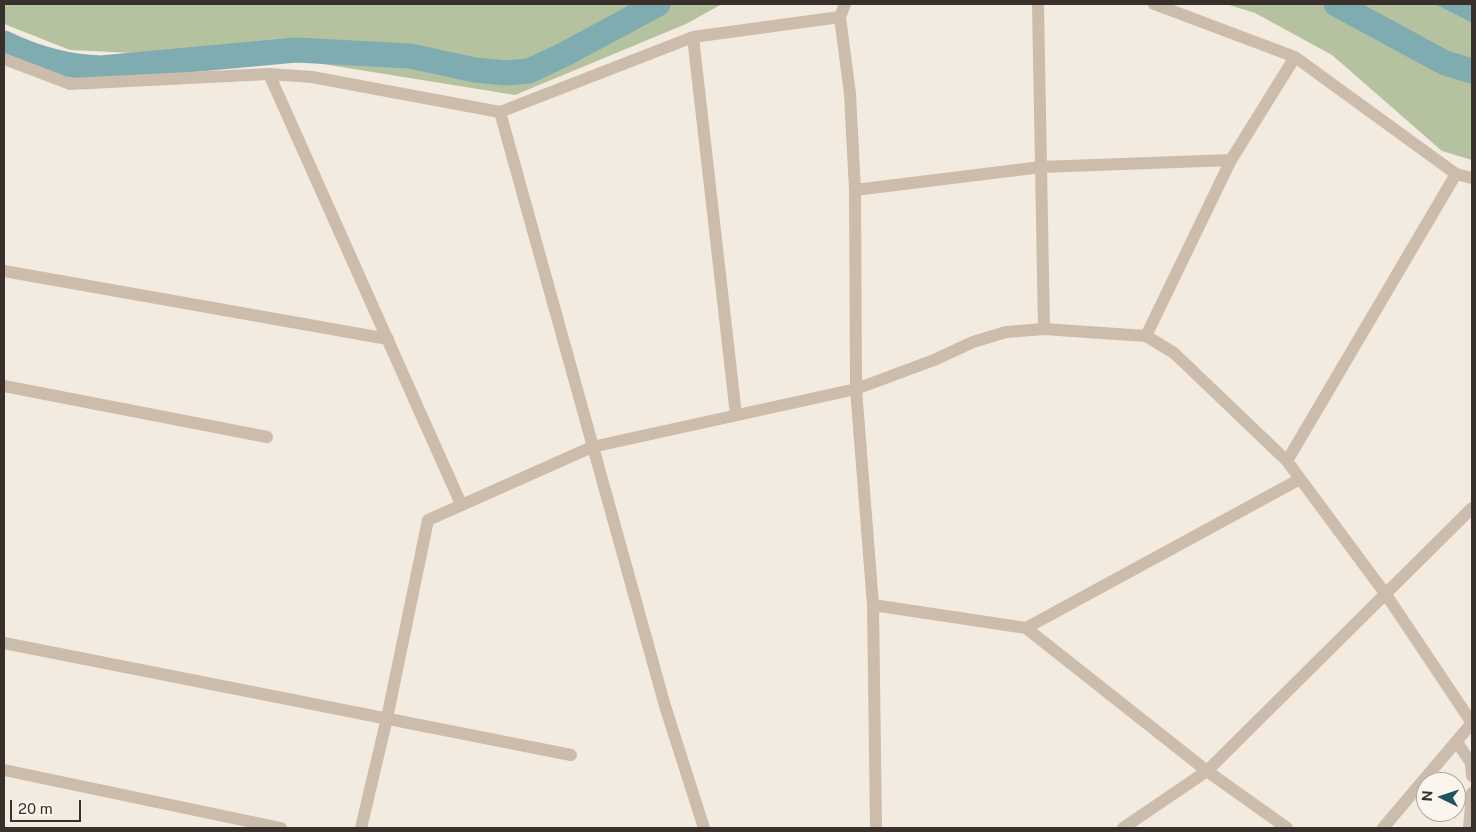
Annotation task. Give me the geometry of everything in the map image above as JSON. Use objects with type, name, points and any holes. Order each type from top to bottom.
[{"type":"street","points":[[845,4],[840,16],[850,94],[855,190],[856,389],[873,605],[876,828]]},
{"type":"street","points":[[1038,4],[1044,329]]},
{"type":"street","points":[[1154,4],[1294,57],[1456,174],[1472,178]]},
{"type":"street","points":[[4,59],[70,84],[269,74],[312,77],[500,112],[694,37],[840,16]]},
{"type":"street","points":[[694,37],[736,415]]},
{"type":"street","points":[[1146,336],[1231,160],[1294,57]]},
{"type":"street","points":[[269,74],[461,504]]},
{"type":"street","points":[[500,112],[665,706],[704,828]]},
{"type":"street","points":[[855,190],[1041,167],[1231,160]]},
{"type":"street","points":[[1287,461],[1456,174]]},
{"type":"street","points":[[4,271],[388,339]]},
{"type":"street","points":[[361,828],[387,718],[428,520],[592,447],[856,389],[934,360],[973,342],[1006,332],[1044,329],[1146,336],[1174,353],[1287,461],[1387,596],[1472,723],[1383,828]]},
{"type":"street","points":[[4,386],[267,436]]},
{"type":"street","points":[[1026,628],[1300,480]]},
{"type":"street","points":[[1122,828],[1207,771],[1387,596],[1472,508]]},
{"type":"street","points":[[873,605],[1026,628],[1207,771],[1288,828]]},
{"type":"street","points":[[4,643],[572,754]]},
{"type":"street","points":[[1457,742],[1471,763],[1472,776]]},
{"type":"street","points":[[4,770],[281,828]]},
{"type":"street","points":[[1469,828],[1472,794]]},
{"type":"green space","points":[[4,4],[722,4],[686,24],[515,95],[304,61],[70,50],[4,24]]},
{"type":"green space","points":[[1226,4],[1434,4],[1472,23],[1472,160],[1442,151],[1332,55],[1255,13]]},
{"type":"water","points":[[1434,4],[1472,4],[1472,23]]},
{"type":"waterway","points":[[4,43],[27,53],[51,60],[76,66],[101,68],[296,50],[410,56],[475,70],[506,73],[529,71],[658,4]]},
{"type":"waterway","points":[[1336,4],[1445,63],[1472,71]]}]
